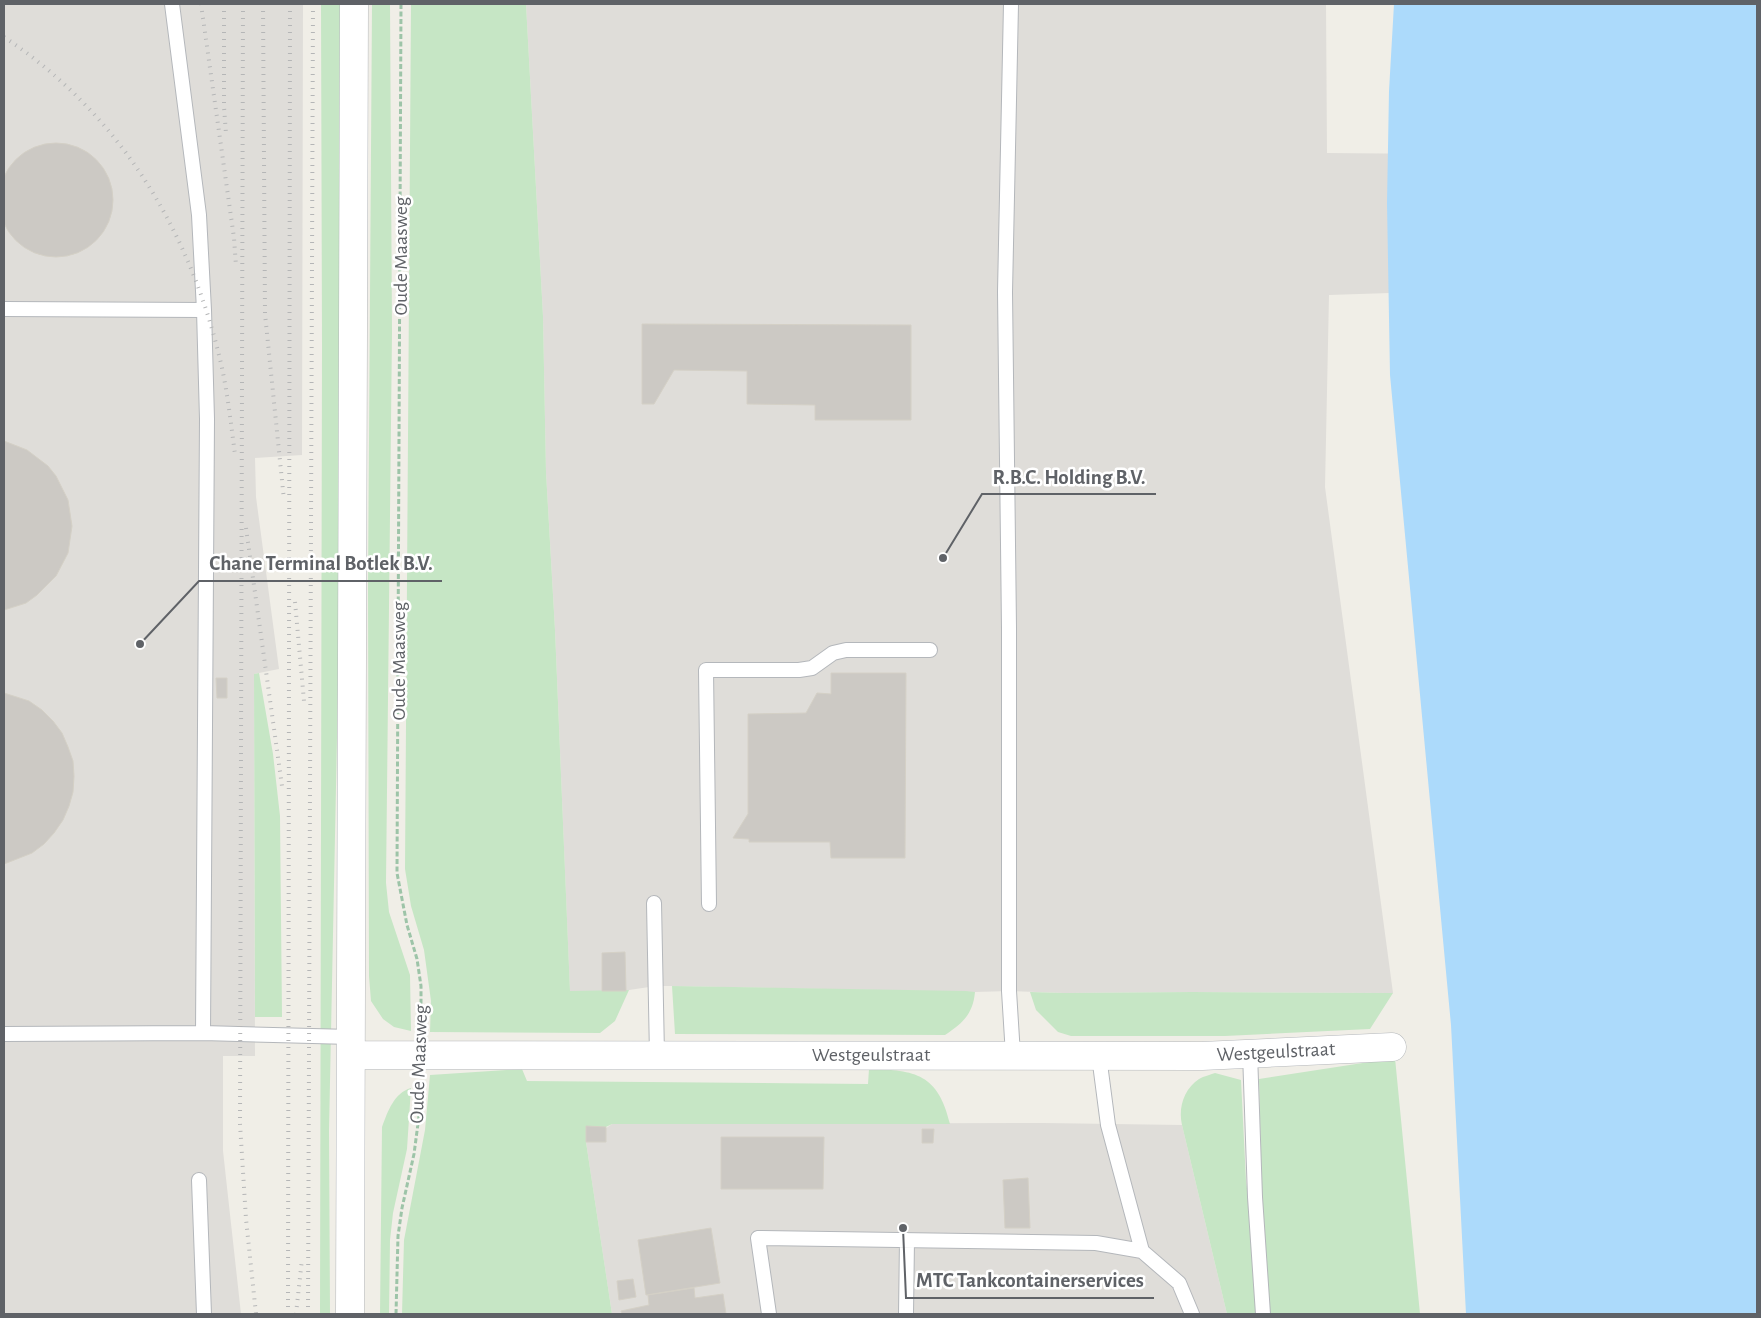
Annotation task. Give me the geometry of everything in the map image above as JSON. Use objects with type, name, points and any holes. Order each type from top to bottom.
[{"type":"street","points":[[350,1314],[354,4]]},
{"type":"street","name":"Westgeulstraat","points":[[351,1046],[420,1055],[1099,1056],[1202,1056],[1392,1047]]},
{"type":"lane","points":[[172,4],[199,215],[204,310],[206,429],[203,1033]]},
{"type":"lane","points":[[1011,4],[1005,292],[1010,628],[1009,991],[1013,1055]]},
{"type":"lane","points":[[4,309],[204,310]]},
{"type":"lane","points":[[709,904],[706,670],[799,670],[812,668],[833,653],[846,650],[930,650]]},
{"type":"lane","points":[[654,904],[657,1055]]},
{"type":"lane","points":[[4,1034],[203,1033],[351,1046]]},
{"type":"lane","points":[[1250,1053],[1263,1314]]},
{"type":"lane","points":[[1099,1056],[1108,1125],[1142,1251]]},
{"type":"lane","points":[[199,1180],[204,1314]]},
{"type":"lane","points":[[769,1314],[758,1238],[1096,1243],[1142,1251],[1179,1283],[1192,1314]]},
{"type":"lane","points":[[906,1314],[907,1240]]},
{"type":"path","name":"Oude Maasweg","points":[[396,1314],[398,1236],[414,1154],[419,1116],[421,986],[417,959],[407,925],[397,873],[401,4]]},
{"type":"shaded area","points":[[4,4],[303,4],[302,455],[255,458],[256,497],[279,669],[254,674],[255,1056],[223,1056],[223,1151],[241,1314],[4,1314]]},
{"type":"shaded area","points":[[526,4],[1326,4],[1327,153],[1545,155],[1545,288],[1329,295],[1325,487],[1393,993],[1065,993],[672,986],[570,992],[555,630],[546,472],[543,316]]},
{"type":"shaded area","points":[[1044,1123],[1182,1125],[1227,1314],[612,1314],[586,1142],[612,1124]]},
{"type":"green space","points":[[321,4],[349,4],[350,99],[329,1131],[330,1314],[320,1314]]},
{"type":"green space","points":[[372,4],[390,4],[392,332],[386,883],[389,912],[410,975],[411,1031],[394,1027],[383,1019],[371,1001],[369,976],[368,587]]},
{"type":"green space","points":[[411,4],[526,4],[543,316],[546,472],[555,630],[570,991],[629,990],[615,1021],[600,1033],[430,1032],[431,1001],[424,950],[411,906],[405,869]]},
{"type":"green space","points":[[259,673],[273,754],[280,816],[282,1017],[255,1017],[254,674]]},
{"type":"green space","points":[[672,986],[975,992],[972,1006],[966,1017],[945,1035],[675,1034]]},
{"type":"green space","points":[[1030,992],[1393,993],[1370,1029],[1225,1036],[1071,1036],[1058,1032],[1036,1010]]},
{"type":"green space","points":[[1395,1058],[1420,1314],[1265,1314],[1259,1079]]},
{"type":"green space","points":[[522,1069],[527,1081],[868,1084],[869,1069],[900,1071],[923,1078],[931,1085],[939,1094],[950,1124],[612,1124],[606,1127],[606,1142],[586,1142],[612,1314],[402,1314],[404,1240],[425,1130],[430,1075]]},
{"type":"green space","points":[[1215,1073],[1241,1080],[1246,1181],[1264,1314],[1227,1314],[1182,1125],[1183,1099],[1189,1088],[1199,1079]]},
{"type":"green space","points":[[411,1088],[407,1149],[393,1213],[390,1240],[389,1314],[380,1314],[382,1127],[389,1109],[396,1098],[405,1090]]},
{"type":"water","points":[[1394,4],[1757,4],[1757,1314],[1466,1314],[1451,1025],[1390,375],[1387,203],[1389,91]]},
{"type":"building","points":[[56,143],[78,147],[96,160],[109,178],[113,200],[109,222],[96,240],[78,253],[56,257],[34,253],[16,240],[3,222],[-1,200],[3,178],[16,160],[34,147]]},
{"type":"building","points":[[642,324],[911,325],[911,420],[815,420],[815,405],[747,404],[747,371],[674,370],[654,404],[642,404]]},
{"type":"building","points":[[4,441],[27,450],[48,466],[56,476],[68,500],[72,526],[68,553],[56,576],[26,603],[4,610]]},
{"type":"building","points":[[831,673],[906,673],[905,858],[831,858],[830,842],[749,842],[749,839],[733,838],[748,814],[748,714],[806,713],[817,693],[831,694]]},
{"type":"building","points":[[216,678],[227,678],[227,698],[217,698]]},
{"type":"building","points":[[4,693],[29,701],[53,721],[62,733],[68,747],[73,761],[74,776],[73,792],[69,806],[63,820],[54,833],[32,853],[4,864]]},
{"type":"building","points":[[625,952],[626,991],[602,991],[602,953]]},
{"type":"building","points":[[586,1126],[606,1127],[606,1142],[586,1142]]},
{"type":"building","points":[[922,1129],[934,1129],[933,1143],[922,1143]]},
{"type":"building","points":[[721,1137],[824,1137],[823,1189],[721,1189]]},
{"type":"building","points":[[1028,1178],[1030,1228],[1005,1228],[1003,1180]]},
{"type":"building","points":[[711,1228],[720,1283],[646,1295],[638,1240]]},
{"type":"building","points":[[633,1279],[636,1297],[619,1300],[617,1281]]},
{"type":"building","points":[[694,1288],[695,1298],[723,1294],[726,1314],[622,1314],[621,1311],[649,1305],[648,1295]]},
{"type":"railway","points":[[201,4],[234,238],[236,266]]},
{"type":"railway","points":[[224,4],[224,107],[226,134]]},
{"type":"railway","points":[[243,4],[240,1124],[246,1219],[256,1314]]},
{"type":"railway","points":[[263,4],[265,314],[284,500]]},
{"type":"railway","points":[[288,1314],[290,4]]},
{"type":"railway","points":[[308,1314],[313,4]]},
{"type":"railway","points":[[4,37],[45,68],[83,102],[116,140],[145,181],[170,224],[192,270],[209,318],[222,368],[235,454]]},
{"type":"railway","points":[[246,528],[282,786]]},
{"type":"railway","points":[[295,602],[304,701]]},
{"type":"railway","points":[[296,1314],[302,1259]]},
{"type":"place","name":"R.B.C. Holding B.V.","points":[[943,558]]},
{"type":"place","name":"Chane Terminal Botlek B.V.","points":[[140,644]]},
{"type":"place","name":"MTC Tankcontainerservices","points":[[903,1228]]}]
